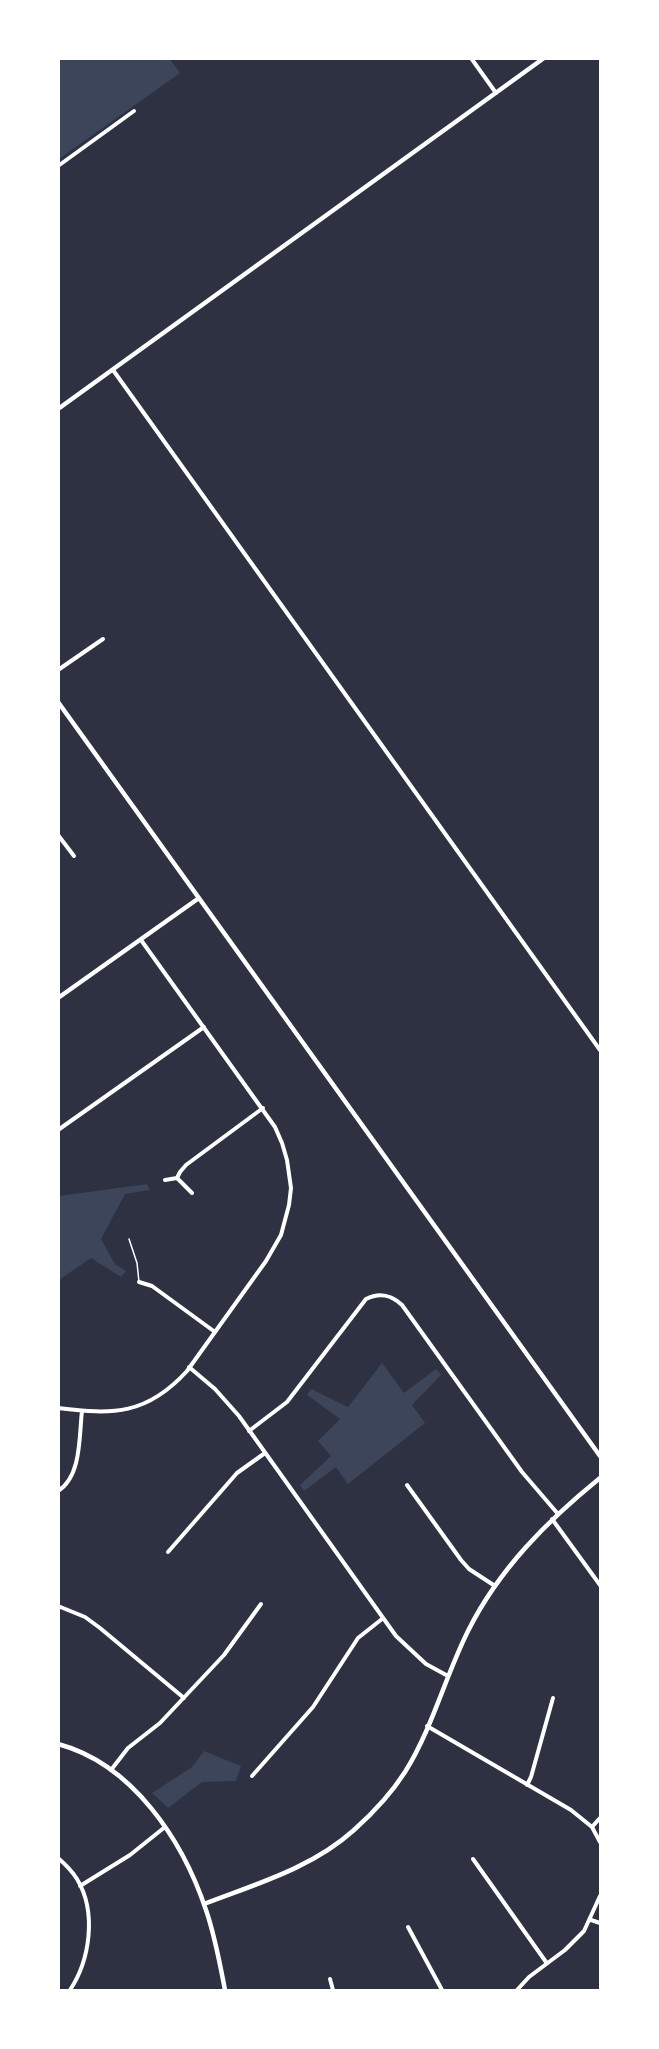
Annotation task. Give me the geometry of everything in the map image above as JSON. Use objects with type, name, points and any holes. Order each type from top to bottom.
[{"type":"street","points":[[471,58],[496,93]]},
{"type":"street","points":[[58,409],[544,58]]},
{"type":"street","points":[[58,166],[134,111]]},
{"type":"street","points":[[113,370],[600,1050]]},
{"type":"street","points":[[58,670],[103,639]]},
{"type":"street","points":[[58,702],[600,1456]]},
{"type":"street","points":[[58,835],[74,856]]},
{"type":"street","points":[[58,998],[199,898]]},
{"type":"street","points":[[58,1408],[105,1413],[121,1411],[142,1404],[170,1388],[189,1367],[275,1248],[289,1205],[291,1188],[287,1160],[282,1143],[263,1108],[141,939]]},
{"type":"street","points":[[58,1130],[204,1027]]},
{"type":"street","points":[[177,1178],[186,1165],[263,1108]]},
{"type":"street","points":[[165,1180],[177,1178]]},
{"type":"street","points":[[177,1178],[192,1193]]},
{"type":"street","points":[[139,1282],[152,1286],[215,1332]]},
{"type":"street","points":[[249,1431],[287,1402],[366,1299],[387,1295],[402,1305],[522,1472],[558,1514]]},
{"type":"street","points":[[189,1367],[228,1402],[396,1636],[426,1664],[448,1676]]},
{"type":"street","points":[[58,1491],[69,1480],[75,1467],[82,1411]]},
{"type":"street","points":[[168,1552],[237,1473],[265,1453]]},
{"type":"street","points":[[204,1904],[307,1863],[352,1831],[390,1792],[405,1772],[469,1629],[495,1587],[528,1544],[552,1519],[600,1478]]},
{"type":"street","points":[[407,1485],[461,1560],[469,1569],[495,1587]]},
{"type":"street","points":[[552,1519],[600,1585]]},
{"type":"street","points":[[111,1770],[128,1748],[160,1723],[224,1655],[261,1604]]},
{"type":"street","points":[[58,1606],[85,1617],[184,1698]]},
{"type":"street","points":[[252,1776],[313,1707],[358,1638],[382,1619]]},
{"type":"street","points":[[527,1785],[553,1698]]},
{"type":"street","points":[[427,1726],[571,1810],[591,1827],[600,1842]]},
{"type":"street","points":[[58,1744],[111,1770],[136,1791],[165,1827],[189,1868],[204,1904],[225,1990]]},
{"type":"street","points":[[591,1827],[600,1818]]},
{"type":"street","points":[[81,1886],[130,1855],[165,1827]]},
{"type":"street","points":[[58,1858],[81,1886],[87,1909],[89,1935],[83,1965],[72,1990]]},
{"type":"street","points":[[473,1860],[546,1962]]},
{"type":"street","points":[[517,1990],[546,1962],[575,1941],[584,1931],[600,1896]]},
{"type":"street","points":[[591,1920],[600,1923]]},
{"type":"street","points":[[408,1927],[442,1990]]},
{"type":"street","points":[[330,1979],[333,1990]]},
{"type":"lane","points":[[129,1239],[137,1263],[139,1282]]},
{"type":"shaded area","points":[[59,58],[170,59],[180,73],[59,159]]},
{"type":"shaded area","points":[[147,1184],[150,1190],[125,1194],[101,1239],[115,1264],[126,1271],[121,1277],[91,1258],[59,1280],[59,1196]]},
{"type":"shaded area","points":[[382,1363],[404,1393],[436,1369],[441,1375],[412,1405],[425,1423],[348,1484],[336,1467],[304,1491],[300,1485],[331,1456],[318,1441],[340,1419],[307,1395],[311,1389],[348,1407]]},
{"type":"shaded area","points":[[204,1751],[241,1766],[236,1781],[202,1782],[168,1808],[152,1793],[192,1767]]}]
